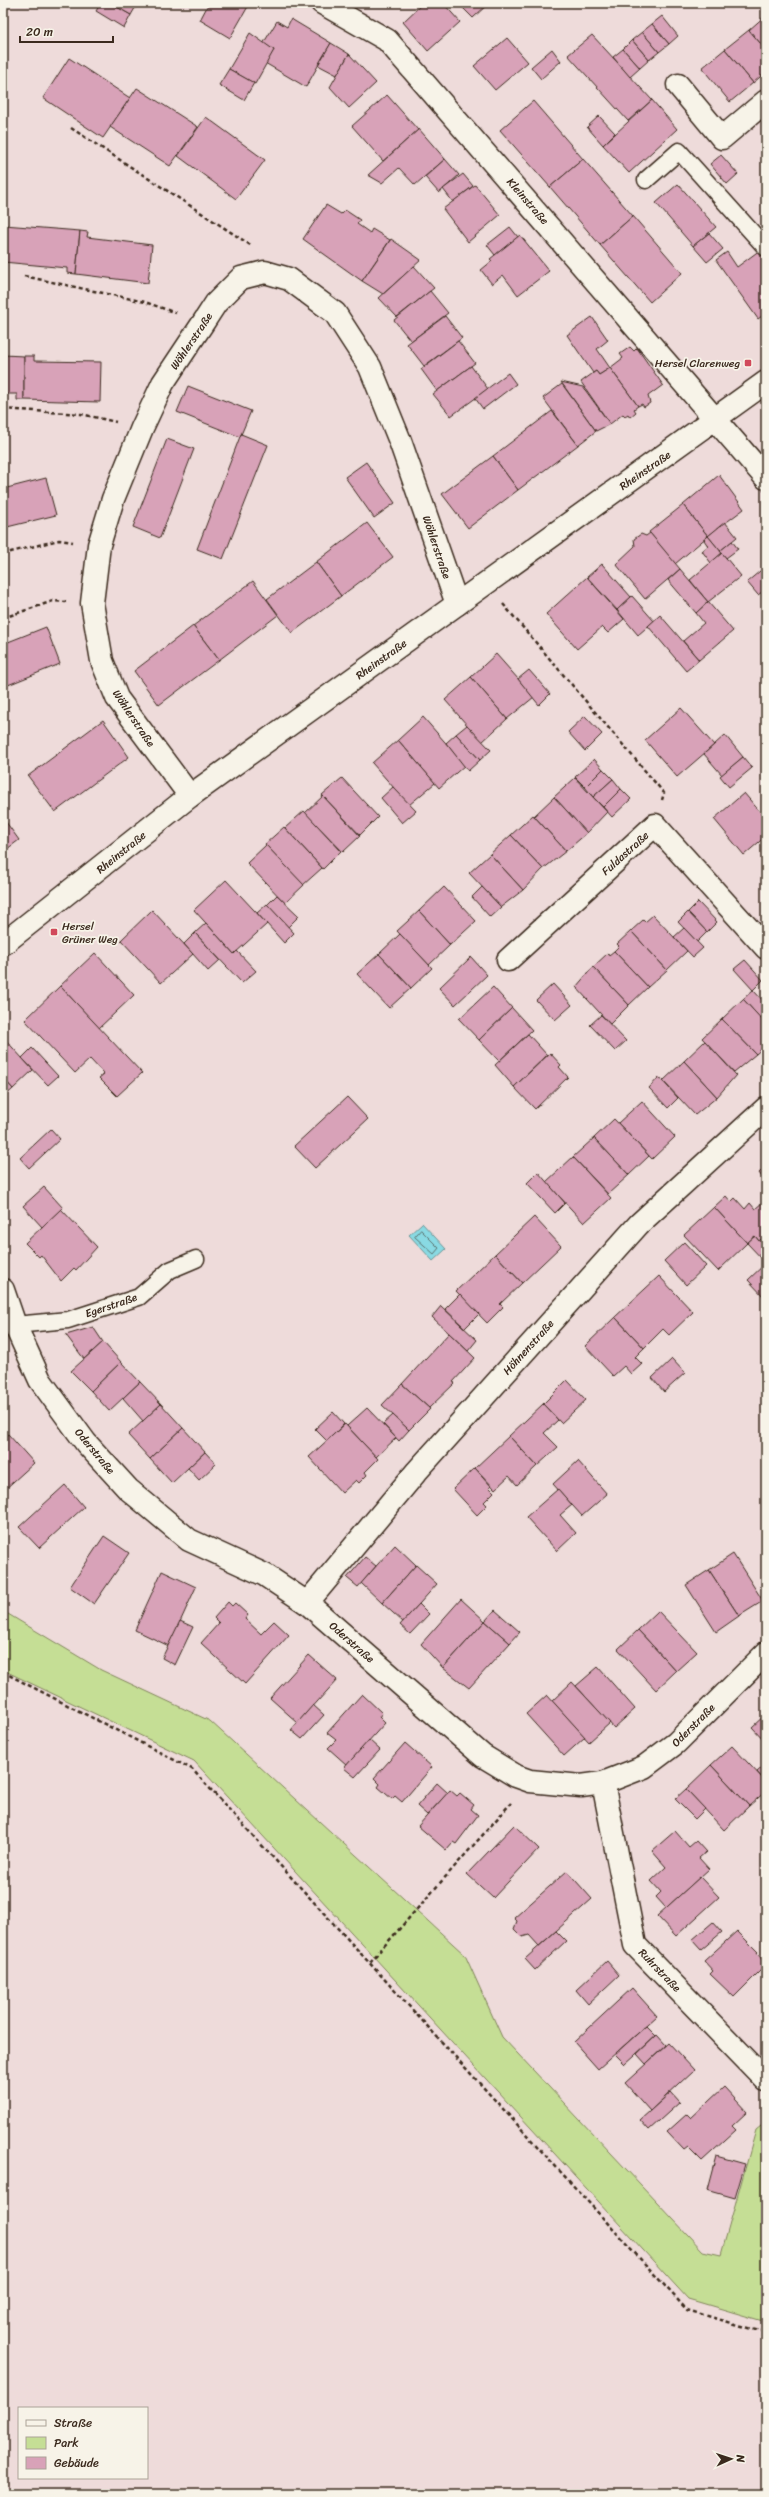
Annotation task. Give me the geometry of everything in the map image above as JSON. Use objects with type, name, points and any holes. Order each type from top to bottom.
[{"type":"street","name":"Kleinstraße","points":[[322,3],[387,40],[504,173],[766,478]]},
{"type":"street","points":[[678,85],[722,138],[766,101]]},
{"type":"street","name":"Wöhlerstraße","points":[[190,796],[118,698],[102,662],[92,604],[99,545],[113,499],[142,428],[163,383],[216,303],[242,278],[265,272],[289,279],[336,313],[370,367],[400,441],[457,604]]},
{"type":"street","name":"Rheinstraße","points":[[3,944],[190,796],[484,583],[716,420],[766,382]]},
{"type":"street","name":"Fuldastraße","points":[[508,960],[655,825],[766,948]]},
{"type":"street","name":"Höhnenstraße","points":[[307,1603],[417,1471],[639,1224],[766,1108]]},
{"type":"street","name":"Oderstraße","points":[[3,1290],[15,1325],[40,1380],[86,1443],[128,1488],[188,1540],[265,1575],[307,1603],[483,1756],[516,1776],[530,1781],[581,1786],[602,1783],[644,1766],[676,1744],[766,1653]]},
{"type":"street","name":"Ruhrstraße","points":[[602,1783],[635,1945],[766,2080]]},
{"type":"lane","points":[[646,180],[679,152],[766,248]]},
{"type":"lane","name":"Egerstraße","points":[[15,1325],[68,1320],[138,1297],[170,1270],[196,1259]]},
{"type":"path","points":[[71,128],[258,250],[265,272]]},
{"type":"path","points":[[24,276],[145,302],[203,323]]},
{"type":"path","points":[[3,409],[81,414],[142,428]]},
{"type":"path","points":[[3,554],[59,540],[99,545]]},
{"type":"path","points":[[484,583],[664,793],[655,825]]},
{"type":"path","points":[[3,618],[53,601],[92,604]]},
{"type":"path","points":[[3,1672],[192,1769],[687,2310],[766,2333]]},
{"type":"path","points":[[370,1962],[530,1781]]},
{"type":"green space","points":[[3,1611],[101,1670],[210,1721],[465,1955],[502,2037],[703,2251],[721,2255],[756,2130],[766,2122],[766,2322],[688,2299],[194,1761],[3,1670]]},
{"type":"water","points":[[422,1223],[446,1249],[433,1261],[409,1235]]},
{"type":"building","points":[[101,3],[110,3],[131,15],[124,28],[96,11]]},
{"type":"building","points":[[110,3],[138,3],[131,15]]},
{"type":"building","points":[[209,3],[250,3],[230,38],[200,20]]},
{"type":"building","points":[[423,3],[443,3],[460,22],[428,51],[403,22]]},
{"type":"building","points":[[458,3],[489,3],[473,18]]},
{"type":"building","points":[[766,15],[766,50],[749,30]]},
{"type":"building","points":[[662,16],[678,36],[669,44],[652,24]]},
{"type":"building","points":[[291,19],[331,43],[306,87],[265,63],[274,50],[263,44],[277,21],[287,27]]},
{"type":"building","points":[[652,24],[669,44],[659,52],[642,32]]},
{"type":"building","points":[[749,30],[766,50],[766,72],[753,83],[725,49]]},
{"type":"building","points":[[642,32],[659,52],[649,60],[632,40]]},
{"type":"building","points":[[250,33],[274,50],[255,84],[229,69]]},
{"type":"building","points":[[592,35],[652,100],[628,121],[568,55]]},
{"type":"building","points":[[507,38],[528,62],[495,90],[474,66]]},
{"type":"building","points":[[632,40],[649,60],[640,68],[623,49]]},
{"type":"building","points":[[331,43],[349,54],[337,75],[318,65]]},
{"type":"building","points":[[552,49],[561,61],[541,79],[531,67]]},
{"type":"building","points":[[623,49],[640,68],[630,77],[613,57]]},
{"type":"building","points":[[725,49],[753,83],[730,102],[702,68]]},
{"type":"building","points":[[349,54],[376,83],[349,108],[330,87]]},
{"type":"building","points":[[69,58],[130,98],[103,138],[43,98]]},
{"type":"building","points":[[229,69],[254,83],[244,100],[219,85]]},
{"type":"building","points":[[137,88],[198,127],[170,166],[110,127]]},
{"type":"building","points":[[387,95],[418,130],[383,161],[352,126]]},
{"type":"building","points":[[652,100],[677,129],[629,173],[603,145]]},
{"type":"building","points":[[533,101],[583,159],[550,187],[500,130]]},
{"type":"building","points":[[599,116],[615,133],[603,145],[587,127]]},
{"type":"building","points":[[206,117],[265,160],[236,199],[178,156]]},
{"type":"building","points":[[419,129],[445,159],[415,185],[399,168],[382,183],[368,175]]},
{"type":"building","points":[[721,155],[738,174],[727,184],[710,164]]},
{"type":"building","points":[[445,159],[459,175],[439,193],[425,177]]},
{"type":"building","points":[[583,159],[633,216],[600,245],[550,187]]},
{"type":"building","points":[[463,174],[473,186],[453,202],[443,189]]},
{"type":"building","points":[[678,184],[716,227],[693,246],[656,203]]},
{"type":"building","points":[[475,185],[500,215],[468,242],[443,209]]},
{"type":"building","points":[[326,205],[341,214],[345,210],[360,220],[357,224],[370,233],[372,229],[390,240],[362,281],[303,239]]},
{"type":"building","points":[[633,216],[682,273],[650,302],[600,245]]},
{"type":"building","points":[[3,219],[4,225],[80,231],[76,274],[67,273],[67,268],[3,262]]},
{"type":"building","points":[[510,227],[518,237],[495,255],[487,245]]},
{"type":"building","points":[[80,231],[88,232],[87,237],[152,245],[148,283],[76,274]]},
{"type":"building","points":[[709,233],[723,249],[707,262],[693,246]]},
{"type":"building","points":[[520,235],[549,271],[518,295],[503,275],[492,284],[481,270],[492,261],[490,259]]},
{"type":"building","points":[[391,239],[421,260],[383,294],[362,281]]},
{"type":"building","points":[[760,250],[766,258],[766,313],[758,319],[716,260],[727,252],[737,267]]},
{"type":"building","points":[[414,266],[434,288],[397,317],[379,298]]},
{"type":"building","points":[[430,291],[448,313],[411,341],[394,320]]},
{"type":"building","points":[[445,316],[462,338],[424,366],[407,344]]},
{"type":"building","points":[[592,317],[608,340],[597,349],[610,368],[599,375],[596,371],[593,373],[567,335]]},
{"type":"building","points":[[458,341],[475,363],[437,391],[421,369]]},
{"type":"building","points":[[630,347],[634,351],[637,348],[663,385],[648,396],[650,403],[644,407],[642,404],[638,406],[610,368],[623,358],[620,354]]},
{"type":"building","points":[[3,355],[24,356],[24,400],[17,400],[17,394],[3,394]]},
{"type":"building","points":[[24,356],[34,356],[34,361],[101,362],[100,402],[24,400]]},
{"type":"building","points":[[471,366],[488,389],[451,416],[433,394]]},
{"type":"building","points":[[610,368],[638,406],[634,409],[636,412],[630,417],[628,414],[625,416],[623,414],[610,424],[581,382],[596,371],[599,375]]},
{"type":"building","points":[[508,373],[516,384],[483,409],[475,398]]},
{"type":"building","points":[[561,382],[583,387],[610,424],[596,431]]},
{"type":"building","points":[[562,384],[596,431],[578,445],[543,398]]},
{"type":"building","points":[[188,386],[251,411],[240,437],[177,412]]},
{"type":"building","points":[[552,411],[578,445],[518,490],[493,456]]},
{"type":"building","points":[[241,434],[268,445],[223,559],[197,549]]},
{"type":"building","points":[[167,439],[194,449],[160,538],[133,527]]},
{"type":"building","points":[[493,456],[518,490],[468,528],[442,494]]},
{"type":"building","points":[[366,462],[395,503],[374,518],[345,477]]},
{"type":"building","points":[[719,475],[744,509],[708,536],[683,505]]},
{"type":"building","points":[[46,478],[56,515],[3,528],[3,489]]},
{"type":"building","points":[[683,505],[708,536],[675,564],[649,532]]},
{"type":"building","points":[[725,522],[737,537],[720,551],[708,536]]},
{"type":"building","points":[[367,523],[393,557],[341,596],[316,562]]},
{"type":"building","points":[[650,533],[680,569],[645,599],[616,564],[635,546],[634,539],[641,534],[646,536]]},
{"type":"building","points":[[708,536],[722,553],[711,563],[702,551],[708,546],[704,540]]},
{"type":"building","points":[[732,541],[738,549],[726,558],[720,551]]},
{"type":"building","points":[[722,553],[741,576],[708,602],[690,580]]},
{"type":"building","points":[[316,562],[341,596],[292,633],[267,599]]},
{"type":"building","points":[[602,564],[631,597],[617,610],[587,577]]},
{"type":"building","points":[[766,566],[766,589],[758,595],[747,582]]},
{"type":"building","points":[[680,569],[708,602],[696,613],[668,580]]},
{"type":"building","points":[[587,577],[624,619],[608,633],[602,627],[577,649],[546,614]]},
{"type":"building","points":[[253,581],[278,615],[219,660],[193,626]]},
{"type":"building","points":[[632,596],[654,621],[638,635],[617,610]]},
{"type":"building","points":[[708,602],[733,631],[699,660],[683,641],[704,623],[696,613]]},
{"type":"building","points":[[660,615],[699,660],[686,671],[648,626]]},
{"type":"building","points":[[193,626],[219,660],[159,705],[134,671]]},
{"type":"building","points":[[46,627],[60,664],[3,687],[3,644]]},
{"type":"building","points":[[496,654],[534,697],[507,719],[471,677]]},
{"type":"building","points":[[529,670],[550,694],[539,705],[518,679]]},
{"type":"building","points":[[471,677],[507,719],[482,742],[445,700]]},
{"type":"building","points":[[681,708],[714,745],[677,777],[645,740]]},
{"type":"building","points":[[585,716],[602,734],[585,751],[568,732]]},
{"type":"building","points":[[423,717],[465,765],[439,788],[398,740]]},
{"type":"building","points":[[103,720],[129,757],[55,812],[28,776]]},
{"type":"building","points":[[467,725],[491,750],[480,760],[456,734]]},
{"type":"building","points":[[456,734],[480,760],[468,771],[446,743]]},
{"type":"building","points":[[725,735],[743,757],[722,775],[704,754]]},
{"type":"building","points":[[398,740],[435,783],[409,805],[372,763]]},
{"type":"building","points":[[743,757],[752,768],[729,787],[720,776]]},
{"type":"building","points":[[594,759],[603,769],[585,787],[575,777]]},
{"type":"building","points":[[603,769],[613,779],[593,797],[585,787]]},
{"type":"building","points":[[342,778],[378,817],[360,835],[322,795]]},
{"type":"building","points":[[575,778],[607,812],[587,833],[554,797]]},
{"type":"building","points":[[613,779],[621,789],[603,807],[593,797]]},
{"type":"building","points":[[393,787],[416,811],[402,823],[381,798]]},
{"type":"building","points":[[621,789],[631,799],[612,817],[603,807]]},
{"type":"building","points":[[744,793],[766,819],[766,836],[744,855],[714,819]]},
{"type":"building","points":[[323,796],[360,836],[343,852],[305,813]]},
{"type":"building","points":[[554,797],[587,833],[566,851],[534,816]]},
{"type":"building","points":[[304,811],[341,851],[323,869],[285,828]]},
{"type":"building","points":[[533,815],[566,851],[543,869],[511,835]]},
{"type":"building","points":[[3,818],[19,840],[3,852]]},
{"type":"building","points":[[284,827],[322,868],[303,885],[265,844]]},
{"type":"building","points":[[511,835],[543,869],[523,890],[490,854]]},
{"type":"building","points":[[266,845],[304,885],[285,903],[247,863]]},
{"type":"building","points":[[490,854],[523,890],[501,907],[469,873]]},
{"type":"building","points":[[226,880],[267,924],[234,954],[194,910]]},
{"type":"building","points":[[444,887],[476,921],[450,945],[419,911]]},
{"type":"building","points":[[482,887],[501,907],[490,917],[472,897]]},
{"type":"building","points":[[277,895],[299,916],[288,927],[267,905]]},
{"type":"building","points":[[698,902],[717,922],[707,932],[688,912]]},
{"type":"building","points":[[267,904],[294,933],[284,943],[257,913]]},
{"type":"building","points":[[152,910],[193,954],[161,983],[121,940]]},
{"type":"building","points":[[419,911],[450,945],[429,965],[397,931]]},
{"type":"building","points":[[688,912],[707,932],[697,942],[678,922]]},
{"type":"building","points":[[653,915],[687,951],[667,970],[631,931],[643,920],[645,922]]},
{"type":"building","points":[[206,923],[234,954],[237,951],[256,971],[242,983],[195,933]]},
{"type":"building","points":[[684,928],[703,948],[693,957],[674,937]]},
{"type":"building","points":[[631,931],[667,970],[648,987],[614,951],[619,946],[617,944]]},
{"type":"building","points":[[195,933],[220,960],[208,971],[184,944]]},
{"type":"building","points":[[400,934],[432,968],[411,988],[379,954]]},
{"type":"building","points":[[614,951],[648,987],[629,1005],[593,967],[608,953],[609,955]]},
{"type":"building","points":[[95,953],[134,995],[99,1028],[60,986]]},
{"type":"building","points":[[379,954],[411,988],[389,1008],[357,974]]},
{"type":"building","points":[[471,957],[487,975],[455,1005],[439,988]]},
{"type":"building","points":[[745,960],[763,980],[753,990],[734,969]]},
{"type":"building","points":[[593,967],[629,1005],[610,1024],[576,987]]},
{"type":"building","points":[[553,984],[572,1005],[555,1020],[536,1000]]},
{"type":"building","points":[[60,986],[142,1073],[117,1096],[99,1078],[104,1074],[90,1059],[75,1073],[25,1020]]},
{"type":"building","points":[[493,987],[512,1008],[479,1040],[459,1019]]},
{"type":"building","points":[[753,990],[766,1004],[766,1016],[762,1020],[743,999]]},
{"type":"building","points":[[743,999],[766,1024],[766,1045],[756,1054],[722,1019]]},
{"type":"building","points":[[512,1008],[532,1030],[499,1061],[479,1040]]},
{"type":"building","points":[[601,1015],[626,1041],[615,1051],[590,1025]]},
{"type":"building","points":[[722,1019],[756,1054],[734,1072],[702,1038]]},
{"type":"building","points":[[528,1034],[547,1055],[514,1087],[495,1065]]},
{"type":"building","points":[[3,1037],[33,1070],[13,1089],[3,1078]]},
{"type":"building","points":[[705,1041],[736,1075],[717,1097],[684,1061]]},
{"type":"building","points":[[32,1048],[58,1076],[48,1085],[22,1058]]},
{"type":"building","points":[[550,1053],[561,1065],[559,1067],[568,1077],[535,1109],[514,1087]]},
{"type":"building","points":[[684,1061],[717,1097],[695,1115],[663,1081]]},
{"type":"building","points":[[659,1077],[678,1098],[668,1108],[649,1088]]},
{"type":"building","points":[[3,1078],[13,1089],[3,1098]]},
{"type":"building","points":[[347,1097],[368,1119],[315,1168],[294,1146]]},
{"type":"building","points":[[642,1101],[675,1137],[652,1159],[618,1123]]},
{"type":"building","points":[[614,1119],[649,1156],[629,1175],[594,1138]]},
{"type":"building","points":[[51,1129],[60,1139],[29,1168],[20,1158]]},
{"type":"building","points":[[594,1138],[629,1175],[608,1194],[573,1157]]},
{"type":"building","points":[[573,1157],[611,1198],[584,1223],[546,1182]]},
{"type":"building","points":[[766,1166],[766,1182],[759,1173]]},
{"type":"building","points":[[538,1172],[565,1203],[555,1213],[527,1183]]},
{"type":"building","points":[[44,1187],[63,1208],[42,1227],[23,1206]]},
{"type":"building","points":[[726,1196],[731,1202],[735,1198],[745,1209],[750,1203],[755,1209],[763,1202],[766,1206],[766,1235],[759,1241],[755,1236],[747,1243],[714,1207]]},
{"type":"building","points":[[714,1207],[747,1243],[718,1271],[684,1235]]},
{"type":"building","points":[[61,1209],[97,1247],[76,1270],[74,1268],[61,1281],[41,1255],[39,1257],[25,1243]]},
{"type":"building","points":[[534,1217],[561,1246],[522,1283],[495,1254]]},
{"type":"building","points":[[766,1235],[766,1263],[747,1243],[755,1236],[759,1241]]},
{"type":"building","points":[[684,1242],[706,1266],[686,1285],[664,1261]]},
{"type":"building","points":[[495,1254],[522,1283],[500,1304],[503,1307],[487,1323],[456,1291]]},
{"type":"building","points":[[766,1263],[766,1299],[748,1280]]},
{"type":"building","points":[[659,1276],[693,1312],[669,1335],[663,1329],[644,1348],[615,1317]]},
{"type":"building","points":[[460,1294],[479,1314],[465,1328],[445,1309]]},
{"type":"building","points":[[441,1306],[477,1340],[468,1351],[432,1317]]},
{"type":"building","points":[[615,1317],[644,1348],[635,1357],[642,1364],[631,1374],[624,1366],[613,1376],[585,1346]]},
{"type":"building","points":[[93,1327],[103,1342],[84,1359],[66,1335]]},
{"type":"building","points":[[449,1333],[475,1358],[453,1382],[455,1383],[429,1408],[402,1384]]},
{"type":"building","points":[[103,1342],[121,1362],[91,1391],[71,1371]]},
{"type":"building","points":[[672,1359],[685,1373],[664,1392],[652,1378]]},
{"type":"building","points":[[121,1362],[140,1382],[109,1411],[91,1391]]},
{"type":"building","points":[[567,1380],[586,1400],[561,1423],[543,1404]]},
{"type":"building","points":[[140,1382],[161,1404],[143,1421],[123,1398]]},
{"type":"building","points":[[402,1384],[430,1409],[409,1430],[382,1405]]},
{"type":"building","points":[[161,1404],[183,1428],[150,1459],[128,1435]]},
{"type":"building","points":[[543,1404],[558,1420],[544,1433],[558,1447],[537,1466],[509,1436]]},
{"type":"building","points":[[367,1408],[396,1438],[376,1457],[347,1426]]},
{"type":"building","points":[[333,1412],[344,1424],[327,1441],[315,1429]]},
{"type":"building","points":[[393,1415],[409,1430],[399,1441],[383,1424]]},
{"type":"building","points":[[345,1424],[378,1459],[365,1472],[367,1475],[359,1483],[356,1480],[342,1493],[309,1457]]},
{"type":"building","points":[[183,1428],[205,1452],[172,1483],[150,1459]]},
{"type":"building","points":[[8,1434],[34,1463],[3,1491],[3,1438]]},
{"type":"building","points":[[509,1436],[537,1466],[517,1485],[509,1476],[495,1489],[475,1468]]},
{"type":"building","points":[[205,1452],[216,1464],[199,1480],[188,1468]]},
{"type":"building","points":[[578,1461],[607,1494],[582,1516],[553,1484]]},
{"type":"building","points":[[475,1468],[491,1486],[489,1487],[494,1492],[484,1502],[487,1505],[477,1515],[453,1489]]},
{"type":"building","points":[[65,1485],[84,1507],[39,1548],[19,1527]]},
{"type":"building","points":[[558,1489],[572,1505],[560,1515],[576,1533],[557,1551],[526,1517]]},
{"type":"building","points":[[104,1536],[129,1553],[94,1604],[70,1587]]},
{"type":"building","points":[[395,1545],[416,1565],[382,1603],[361,1583]]},
{"type":"building","points":[[733,1554],[763,1601],[739,1616],[709,1570]]},
{"type":"building","points":[[365,1557],[376,1566],[358,1587],[347,1578]]},
{"type":"building","points":[[416,1565],[437,1584],[403,1622],[382,1603]]},
{"type":"building","points":[[709,1570],[739,1616],[716,1632],[686,1585]]},
{"type":"building","points":[[162,1571],[196,1587],[169,1646],[135,1630]]},
{"type":"building","points":[[461,1599],[485,1621],[443,1668],[421,1644]]},
{"type":"building","points":[[228,1602],[232,1606],[235,1603],[248,1615],[245,1619],[261,1634],[274,1621],[289,1635],[245,1684],[201,1643],[219,1623],[214,1618]]},
{"type":"building","points":[[419,1604],[429,1614],[410,1634],[400,1625]]},
{"type":"building","points":[[495,1610],[520,1632],[510,1643],[485,1621]]},
{"type":"building","points":[[658,1611],[697,1652],[676,1671],[638,1630]]},
{"type":"building","points":[[180,1621],[193,1627],[175,1665],[162,1658]]},
{"type":"building","points":[[485,1621],[510,1643],[469,1688],[443,1668]]},
{"type":"building","points":[[638,1630],[676,1671],[656,1690],[618,1649]]},
{"type":"building","points":[[309,1655],[337,1680],[298,1723],[270,1698]]},
{"type":"building","points":[[598,1667],[635,1709],[614,1728],[576,1686]]},
{"type":"building","points":[[572,1682],[610,1723],[589,1742],[552,1701]]},
{"type":"building","points":[[362,1694],[382,1713],[379,1717],[385,1723],[347,1765],[328,1748],[336,1740],[327,1733]]},
{"type":"building","points":[[547,1695],[585,1737],[564,1756],[526,1714]]},
{"type":"building","points":[[313,1705],[324,1715],[302,1739],[291,1730]]},
{"type":"building","points":[[766,1714],[766,1742],[752,1727]]},
{"type":"building","points":[[369,1740],[380,1750],[355,1777],[344,1768]]},
{"type":"building","points":[[405,1743],[432,1767],[402,1802],[395,1796],[392,1799],[378,1787],[380,1784],[374,1778]]},
{"type":"building","points":[[732,1746],[766,1782],[766,1791],[749,1806],[711,1765]]},
{"type":"building","points":[[766,1764],[766,1782],[757,1772]]},
{"type":"building","points":[[711,1765],[749,1806],[724,1830],[686,1789]]},
{"type":"building","points":[[437,1783],[448,1793],[427,1815],[417,1806]]},
{"type":"building","points":[[686,1789],[705,1809],[695,1819],[675,1799]]},
{"type":"building","points":[[450,1790],[457,1796],[460,1793],[474,1805],[471,1809],[478,1815],[456,1844],[453,1842],[446,1850],[418,1826]]},
{"type":"building","points":[[514,1825],[539,1849],[493,1898],[467,1874]]},
{"type":"building","points":[[675,1831],[689,1847],[696,1841],[706,1852],[699,1858],[709,1869],[666,1908],[656,1897],[661,1892],[651,1881],[666,1867],[652,1851]]},
{"type":"building","points":[[567,1871],[592,1899],[539,1946],[529,1935],[522,1937],[514,1929],[517,1921],[514,1918]]},
{"type":"building","points":[[700,1877],[719,1897],[676,1936],[657,1916]]},
{"type":"building","points":[[713,1922],[722,1932],[701,1950],[692,1940]]},
{"type":"building","points":[[556,1931],[566,1941],[535,1970],[525,1959]]},
{"type":"building","points":[[737,1931],[758,1952],[757,1953],[766,1965],[734,1997],[710,1974],[713,1971],[704,1961]]},
{"type":"building","points":[[607,1961],[619,1975],[588,2004],[576,1990]]},
{"type":"building","points":[[632,1988],[657,2016],[598,2069],[574,2042]]},
{"type":"building","points":[[646,2026],[656,2036],[625,2064],[615,2054]]},
{"type":"building","points":[[657,2035],[666,2045],[646,2064],[637,2054]]},
{"type":"building","points":[[669,2043],[694,2070],[650,2111],[625,2083]]},
{"type":"building","points":[[724,2087],[747,2112],[732,2126],[736,2130],[702,2161],[688,2147],[684,2150],[667,2132],[687,2114],[691,2118]]},
{"type":"building","points":[[671,2092],[680,2102],[649,2130],[640,2120]]},
{"type":"building","points":[[716,2156],[745,2164],[735,2198],[707,2190]]},
{"type":"place","name":"Hersel Clarenweg","points":[[748,363]]},
{"type":"place","name":"Hersel Grüner Weg","points":[[54,932]]}]
